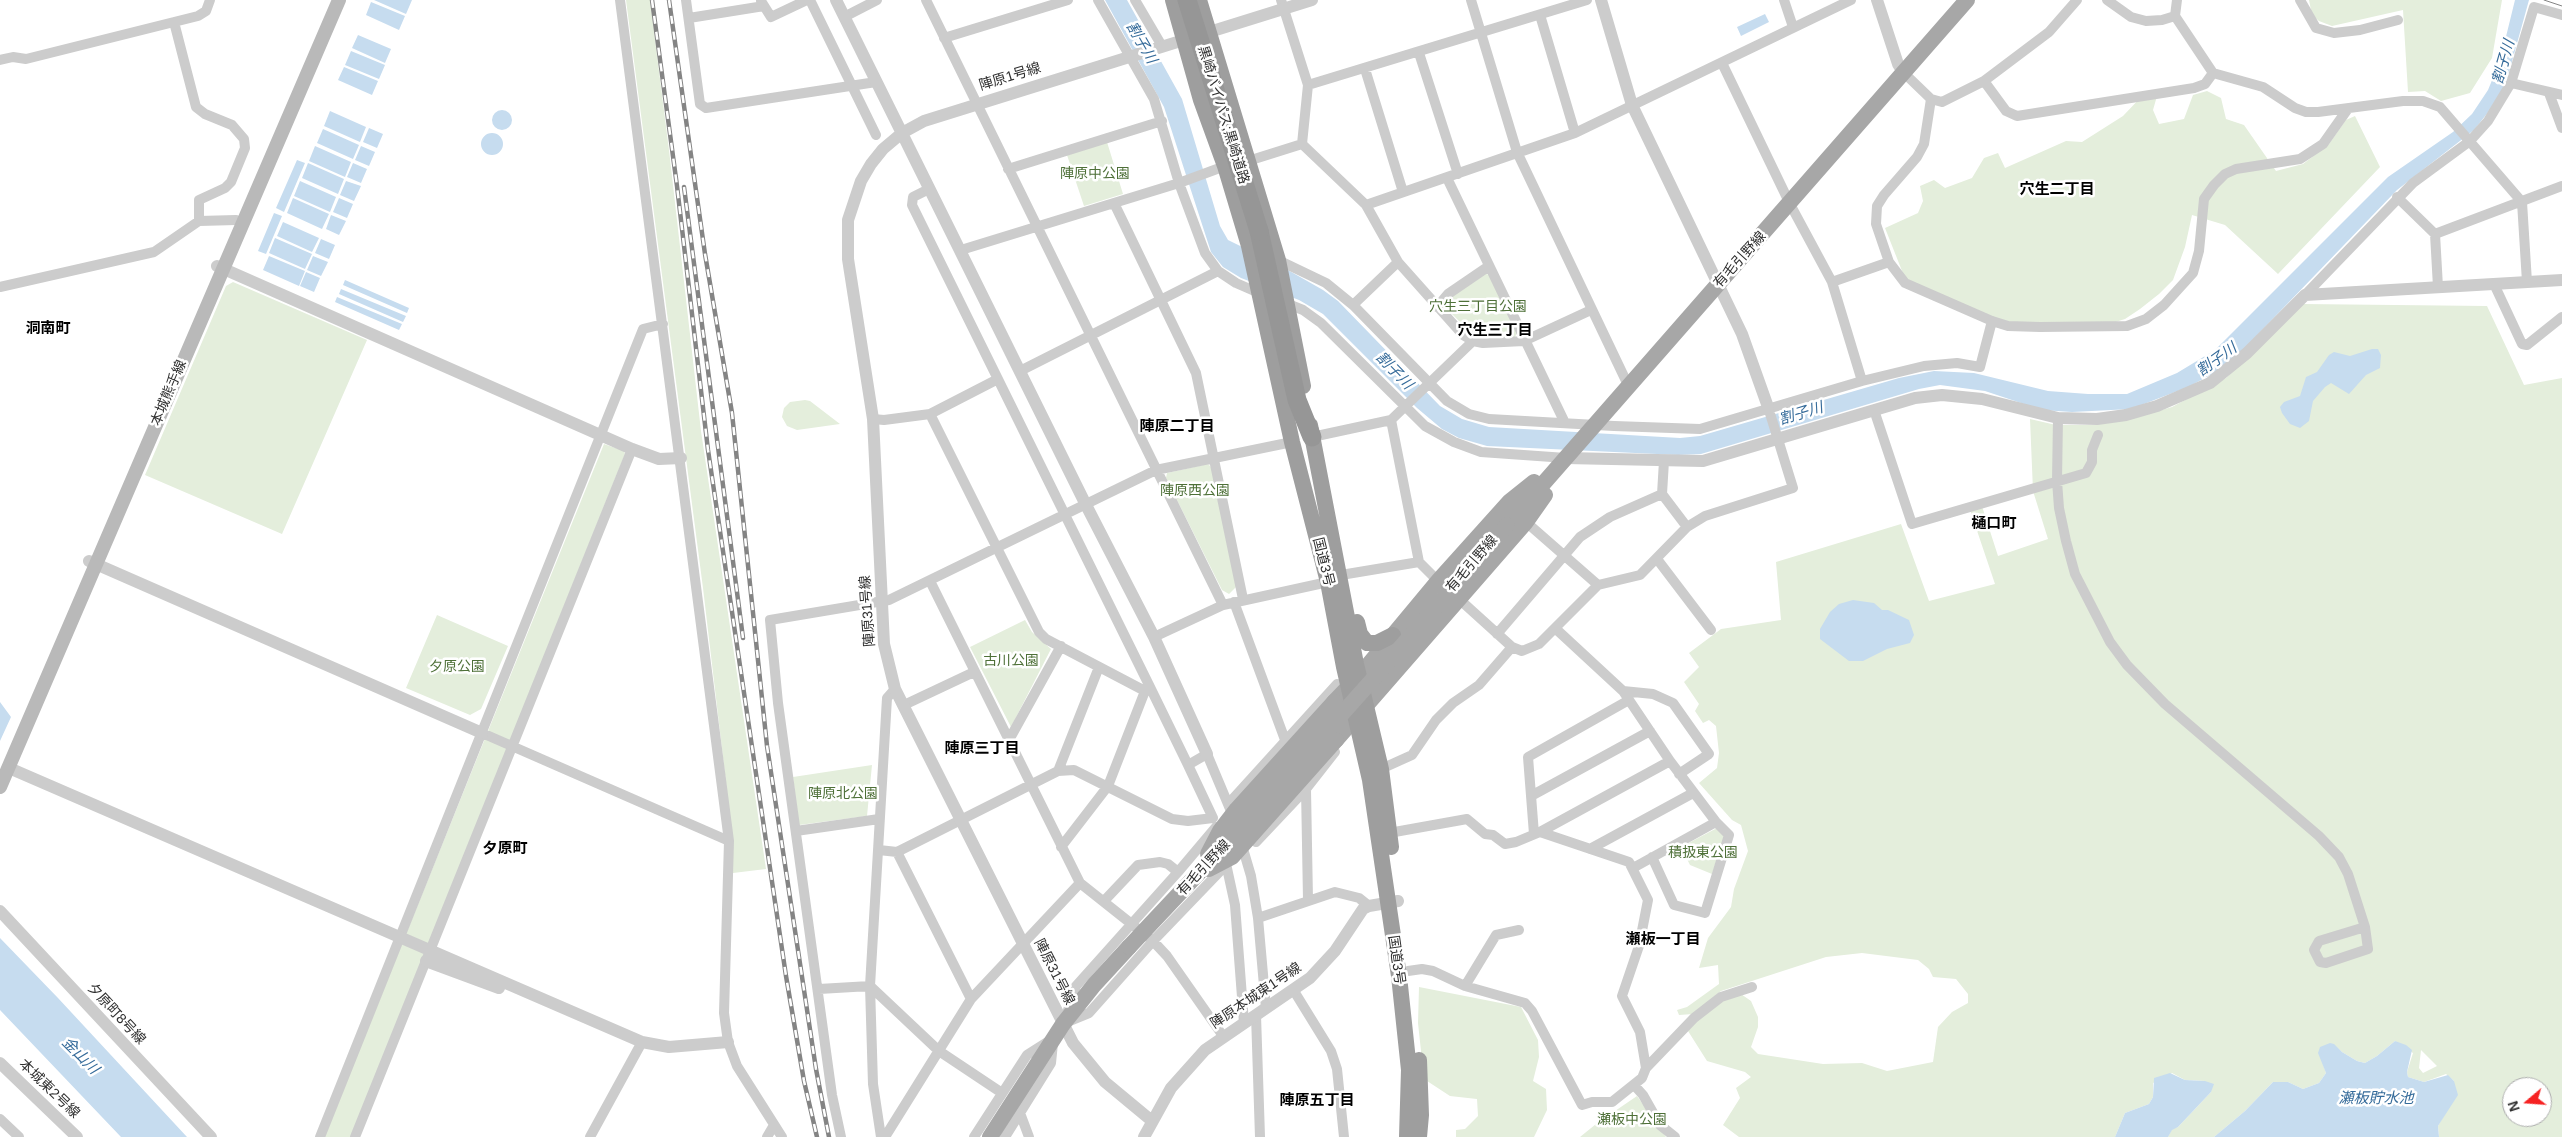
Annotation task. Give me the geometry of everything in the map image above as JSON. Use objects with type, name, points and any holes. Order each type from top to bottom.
[{"type":"highway","points":[[1173,0],[1201,100],[1225,166],[1256,239]]},
{"type":"highway","name":"黒崎バイパス;黒崎道路","points":[[1187,0],[1273,295],[1297,400],[1312,437]]},
{"type":"highway","name":"国道3号","points":[[1199,0],[1279,262],[1273,295],[1292,442],[1334,579]]},
{"type":"highway","name":"国道3号","points":[[1312,437],[1334,579],[1354,682],[1355,720],[1370,780],[1408,971],[1420,1069],[1421,1115],[1419,1137]]},
{"type":"highway","points":[[1334,579],[1364,642],[1377,644],[1393,635]]},
{"type":"highway","name":"国道3号","points":[[1354,682],[1366,705],[1382,769],[1409,1070],[1406,1137]]},
{"type":"main road","name":"本城熊手線","points":[[220,267],[236,220],[331,0]]},
{"type":"main road","name":"本城熊手線","points":[[0,787],[4,768],[92,563],[220,267],[339,0]]},
{"type":"main road","name":"有毛引野線","points":[[990,1137],[1058,1031],[1094,985],[1196,876],[1368,686],[1628,385],[1790,204],[1967,0]]},
{"type":"main road","points":[[1196,876],[1232,857],[1355,720],[1526,522],[1555,481],[1569,454]]},
{"type":"main road","points":[[1196,876],[1220,831],[1237,809],[1354,682],[1438,581],[1509,502],[1569,454]]},
{"type":"street","points":[[0,60],[14,57],[26,59],[198,16],[206,11],[210,0]]},
{"type":"street","points":[[620,0],[681,458],[729,841],[724,1013],[728,1042],[737,1066],[782,1137]]},
{"type":"street","points":[[686,0],[700,104],[706,108],[876,82]]},
{"type":"street","points":[[689,18],[762,3],[771,17],[809,0],[876,135]]},
{"type":"street","points":[[836,0],[1086,505],[1154,636],[1229,803],[1245,854],[1258,918],[1261,1012],[1260,1137]]},
{"type":"street","points":[[844,16],[877,0]]},
{"type":"street","points":[[926,0],[1224,605]]},
{"type":"street","points":[[944,38],[1068,0]]},
{"type":"street","points":[[1098,0],[1154,98],[1201,244],[1218,271],[1236,283],[1273,295],[1303,310],[1321,323],[1407,405],[1425,426],[1454,442],[1481,452],[1569,454],[1664,461],[1703,461],[1777,436],[1915,398],[1942,395],[1982,398],[2058,418],[2097,419],[2126,415],[2157,406],[2210,383],[2247,353],[2305,296],[2398,197],[2488,121],[2511,84],[2534,7],[2562,15]]},
{"type":"street","points":[[1135,0],[1160,46]]},
{"type":"street","name":"陣原1号線","points":[[902,132],[924,121],[1209,32],[1283,4],[1312,0]]},
{"type":"street","points":[[1471,0],[1517,152],[1628,385]]},
{"type":"street","points":[[1308,85],[1419,53],[1587,0]]},
{"type":"street","points":[[1459,599],[1512,647],[1522,651],[1539,644],[1598,586],[1640,575],[1687,527],[1705,516],[1793,488],[1769,409],[1742,334],[1632,105],[1601,0]]},
{"type":"street","points":[[1784,0],[1793,27]]},
{"type":"street","points":[[1366,206],[1575,133],[1850,0]]},
{"type":"street","points":[[1877,0],[1898,64],[1903,72],[1931,99],[1942,102],[1984,81],[2049,32],[2077,0]]},
{"type":"street","points":[[2107,0],[2131,17],[2138,19],[2162,20],[2175,16]]},
{"type":"street","points":[[2177,0],[2175,16],[2213,73],[2263,86],[2295,108],[2306,112],[2347,110],[2423,101],[2440,107],[2522,202],[2527,282]]},
{"type":"street","points":[[2300,0],[2316,28],[2334,33],[2360,30],[2398,20]]},
{"type":"street","points":[[1283,4],[1308,85],[1302,144]]},
{"type":"street","points":[[1540,15],[1575,133]]},
{"type":"street","points":[[174,22],[196,107],[205,114],[232,125],[244,140],[245,148],[231,182],[224,188],[199,200],[199,221]]},
{"type":"street","points":[[1419,53],[1458,174]]},
{"type":"street","points":[[1722,63],[1790,204],[1832,282],[1862,381]]},
{"type":"street","points":[[1365,69],[1403,192]]},
{"type":"street","points":[[1984,81],[2006,111],[2017,116],[2194,88],[2205,84],[2213,73]]},
{"type":"street","points":[[2511,84],[2562,95]]},
{"type":"street","points":[[2549,92],[2562,128]]},
{"type":"street","points":[[1931,99],[1924,144],[1917,157],[1884,195],[1878,206],[1876,224],[1889,262],[1905,283],[1992,321],[2008,326],[2040,327],[2127,326],[2146,319],[2164,305],[2193,273],[2199,251],[2204,199],[2214,185],[2225,174],[2236,169],[2300,159],[2323,144],[2347,110]]},
{"type":"street","points":[[1008,169],[1162,121]]},
{"type":"street","name":"陣原31号線","points":[[902,132],[883,149],[861,180],[848,220],[848,259],[873,419],[884,644],[895,689],[1023,945],[1058,1031],[1078,1050],[1105,1082],[1152,1120]]},
{"type":"street","points":[[1248,161],[1302,144]]},
{"type":"street","points":[[1302,144],[1366,206],[1398,262],[1463,335],[1473,341],[1490,343],[1524,341],[1591,310]]},
{"type":"street","points":[[961,250],[1181,182],[1225,166]]},
{"type":"street","points":[[1447,178],[1524,341],[1565,422]]},
{"type":"street","points":[[2435,234],[2562,186]]},
{"type":"street","points":[[929,189],[913,197],[912,205],[1147,688],[1188,765],[1215,822],[1227,864],[1235,905],[1244,1023]]},
{"type":"street","points":[[2398,197],[2435,234],[2438,287]]},
{"type":"street","points":[[1114,203],[1196,373],[1215,458],[1238,600],[1284,742],[1306,789],[1308,900]]},
{"type":"street","points":[[0,287],[154,252],[199,221],[236,220]]},
{"type":"street","points":[[1279,262],[1326,283],[1353,305],[1427,383],[1447,401],[1468,414],[1489,419],[1565,422],[1593,426],[1700,429],[1862,381],[1924,366],[1957,363],[1980,367],[1992,321]]},
{"type":"street","points":[[1353,305],[1398,262]]},
{"type":"street","points":[[1832,282],[1889,262]]},
{"type":"street","points":[[1437,307],[1448,294],[1489,266]]},
{"type":"street","points":[[220,267],[632,449],[659,459],[681,458]]},
{"type":"street","points":[[1020,371],[1218,271]]},
{"type":"street","points":[[2305,296],[2562,280]]},
{"type":"street","points":[[2494,284],[2522,344],[2526,345],[2562,317]]},
{"type":"street","points":[[320,1137],[643,329],[663,324]]},
{"type":"street","points":[[1312,437],[1391,420],[1427,383],[1473,341]]},
{"type":"street","points":[[873,419],[884,420],[930,414],[998,379]]},
{"type":"street","points":[[1874,410],[1912,524],[2086,473],[2092,462],[2092,450],[2098,435]]},
{"type":"street","points":[[930,414],[1039,632],[1099,667],[1147,688]]},
{"type":"street","points":[[2058,418],[2057,481],[2061,516],[2075,574],[2110,642],[2127,666],[2165,704],[2319,836],[2340,857],[2348,874],[2365,927],[2368,949],[2326,964],[2317,958],[2314,950],[2319,941],[2365,927]]},
{"type":"street","points":[[1391,420],[1419,562],[1438,581]]},
{"type":"street","points":[[841,1137],[832,1095],[819,989],[778,703],[770,620],[881,602],[930,581],[1156,470],[1292,442]]},
{"type":"street","points":[[355,1137],[632,449]]},
{"type":"street","points":[[1664,461],[1662,494],[1687,527]]},
{"type":"street","points":[[1497,634],[1580,537],[1594,526],[1662,494]]},
{"type":"street","points":[[1526,522],[1598,586]]},
{"type":"street","points":[[1657,559],[1711,630]]},
{"type":"street","points":[[1154,636],[1238,600],[1419,562]]},
{"type":"street","points":[[92,563],[729,841]]},
{"type":"street","points":[[930,581],[1080,883],[1133,923],[1153,941],[1167,956],[1223,1036]]},
{"type":"street","points":[[1556,629],[1626,695],[1679,774],[1728,835],[1705,913],[1674,905],[1652,857]]},
{"type":"street","points":[[1009,740],[1061,646]]},
{"type":"street","points":[[1382,769],[1412,755],[1447,708],[1478,685],[1512,647]]},
{"type":"street","points":[[1058,771],[1099,667]]},
{"type":"street","points":[[904,705],[974,672]]},
{"type":"street","points":[[1229,803],[1337,684],[1354,682]]},
{"type":"street","points":[[1061,847],[1108,786],[1147,688]]},
{"type":"street","points":[[881,1137],[873,1084],[870,986],[887,698],[895,689]]},
{"type":"street","points":[[1537,833],[1531,796],[1528,757],[1626,695],[1653,694],[1673,703],[1709,754],[1679,774]]},
{"type":"street","points":[[1245,854],[1306,789],[1350,734],[1355,720]]},
{"type":"street","points":[[1531,796],[1650,731]]},
{"type":"street","points":[[1188,765],[1207,754]]},
{"type":"street","points":[[1389,832],[1467,819],[1485,834],[1493,835],[1505,844],[1537,833],[1670,761]]},
{"type":"street","points":[[4,768],[400,938],[428,956],[642,1042],[669,1047],[728,1042]]},
{"type":"street","points":[[879,850],[897,852],[1058,771],[1074,770],[1172,819],[1215,822]]},
{"type":"street","points":[[1590,849],[1693,793]]},
{"type":"street","points":[[796,831],[879,819]]},
{"type":"street","points":[[1005,1137],[1051,1063],[1058,1031],[1076,986],[1178,872],[1215,822]]},
{"type":"street","points":[[1633,868],[1716,822]]},
{"type":"street","points":[[1537,833],[1629,862],[1648,900],[1639,946],[1622,996],[1640,1032],[1646,1068]]},
{"type":"street","points":[[897,852],[971,999]]},
{"type":"street","points":[[1104,901],[1138,865],[1160,862],[1168,864],[1178,872]]},
{"type":"street","points":[[974,1137],[1028,1055],[1058,1031],[1089,1013],[1153,941],[1227,864]]},
{"type":"street","points":[[885,1137],[971,999],[1080,883]]},
{"type":"street","points":[[1258,918],[1335,892],[1359,898],[1369,906],[1393,902]]},
{"type":"street","name":"陣原本城東1号線","points":[[1144,1137],[1171,1088],[1188,1067],[1223,1036],[1294,991],[1325,964],[1346,936],[1359,914],[1369,906]]},
{"type":"street","name":"夕原町8号線","points":[[0,911],[211,1137]]},
{"type":"street","points":[[1465,986],[1496,935],[1519,930]]},
{"type":"street","points":[[1408,971],[1422,969],[1433,971],[1465,986],[1525,1003],[1532,1011],[1582,1105],[1592,1102],[1612,1102],[1642,1078],[1646,1068],[1694,1018],[1721,997],[1752,987]]},
{"type":"street","points":[[819,989],[870,986],[940,1051],[1002,1093]]},
{"type":"street","points":[[1294,991],[1331,1052],[1337,1068],[1344,1137]]},
{"type":"street","points":[[590,1137],[642,1042]]},
{"type":"street","name":"本城東2号線","points":[[0,1063],[77,1137]]},
{"type":"street","points":[[1634,1085],[1643,1095],[1660,1125],[1675,1137]]},
{"type":"street","points":[[1020,1113],[1028,1137]]},
{"type":"street","points":[[0,1120],[19,1137]]},
{"type":"street","points":[[767,1137],[774,1125]]},
{"type":"green space","points":[[626,0],[650,0],[701,431],[766,869],[733,873],[733,842],[703,588]]},
{"type":"green space","points":[[2309,0],[2502,0],[2492,58],[2470,93],[2441,101],[2425,91],[2408,92],[2403,10],[2332,26],[2319,21],[2312,15]]},
{"type":"green space","points":[[2207,91],[2221,98],[2226,119],[2244,125],[2276,171],[2303,164],[2329,144],[2346,120],[2355,116],[2380,167],[2278,274],[2225,225],[2192,215],[2185,247],[2173,280],[2140,309],[2125,319],[2109,324],[2008,323],[1906,281],[1885,228],[1918,213],[1923,201],[1920,186],[1934,180],[1945,188],[1972,178],[1984,158],[1998,153],[2005,168],[2066,141],[2082,142],[2123,116],[2143,95],[2157,96],[2153,110],[2159,124],[2184,119],[2193,95]]},
{"type":"green space","name":"陣原中公園","points":[[1107,142],[1123,194],[1084,206],[1067,155]]},
{"type":"green space","name":"穴生三丁目公園","points":[[1484,273],[1489,275],[1517,333],[1515,337],[1488,337],[1470,332],[1446,308],[1446,303],[1458,290]]},
{"type":"green space","points":[[233,282],[367,340],[282,534],[145,475],[226,286]]},
{"type":"green space","points":[[2303,304],[2487,306],[2524,385],[2562,378],[2562,1137],[2439,1137],[2438,1126],[2446,1112],[2454,1081],[2446,1074],[2424,1082],[2408,1077],[2407,1072],[2413,1053],[2395,1041],[2365,1063],[2357,1061],[2333,1044],[2323,1064],[2326,1073],[2319,1083],[2303,1089],[2288,1082],[2273,1082],[2245,1111],[2214,1137],[2168,1137],[2172,1129],[2178,1127],[2211,1092],[2205,1081],[2185,1080],[2172,1073],[2153,1083],[2153,1097],[2149,1104],[2125,1113],[2115,1137],[1739,1137],[1723,1125],[1740,1098],[1736,1088],[1751,1077],[1745,1072],[1707,1061],[1688,1031],[1697,1019],[1720,1001],[1741,994],[1751,1001],[1758,1017],[1758,1027],[1751,1047],[1758,1054],[1823,1064],[1862,1063],[1887,1071],[1933,1062],[1938,1027],[1952,1012],[1968,1003],[1968,994],[1956,979],[1933,977],[1929,969],[1918,960],[1862,953],[1826,957],[1721,991],[1693,1014],[1679,1015],[1677,1010],[1687,1007],[1719,984],[1718,965],[1699,968],[1708,938],[1731,907],[1734,889],[1748,851],[1741,825],[1732,820],[1699,783],[1717,768],[1719,753],[1716,726],[1709,720],[1703,723],[1695,711],[1699,704],[1684,682],[1699,667],[1689,653],[1721,629],[1781,620],[1776,562],[1901,524],[1929,601],[1995,584],[1969,507],[1981,503],[1998,556],[2048,539],[2033,491],[2030,419],[2056,425],[2095,425],[2172,407],[2226,378]],"holes":[[[2421,1050],[2437,1066],[2423,1073],[2419,1068]]]},
{"type":"green space","points":[[810,401],[840,424],[797,430],[787,426],[782,417],[784,408],[790,402]]},
{"type":"green space","points":[[604,444],[624,451],[625,454],[351,1137],[324,1137]]},
{"type":"green space","name":"陣原西公園","points":[[1208,464],[1212,468],[1236,587],[1229,594],[1222,590],[1166,478],[1167,473]]},
{"type":"green space","name":"夕原公園","points":[[437,615],[508,646],[481,709],[470,715],[406,688]]},
{"type":"green space","name":"古川公園","points":[[1025,620],[1032,632],[1051,649],[1011,727],[970,647]]},
{"type":"green space","name":"陣原北公園","points":[[872,765],[867,816],[799,825],[793,777]]},
{"type":"green space","name":"積扱東公園","points":[[1717,828],[1723,831],[1724,838],[1712,874],[1690,865],[1681,847]]},
{"type":"green space","points":[[1419,987],[1521,1007],[1538,1040],[1539,1057],[1533,1081],[1546,1089],[1547,1110],[1534,1137],[1456,1137],[1456,1130],[1465,1129],[1478,1116],[1477,1099],[1450,1096],[1424,1079],[1418,1023]]},
{"type":"green space","name":"瀬板中公園","points":[[1637,1096],[1666,1137],[1580,1137],[1596,1124]]},
{"type":"water","points":[[374,0],[412,0],[406,14]]},
{"type":"water","name":"割子川","points":[[1105,0],[1127,0],[1182,99],[1220,226],[1228,240],[1279,265],[1323,290],[1338,301],[1440,406],[1462,419],[1489,427],[1680,438],[1700,436],[1899,378],[1934,371],[1974,373],[2048,391],[2088,394],[2127,394],[2177,373],[2215,350],[2388,177],[2453,132],[2472,114],[2488,90],[2500,61],[2515,0],[2529,0],[2506,83],[2497,101],[2474,130],[2397,190],[2236,357],[2216,372],[2188,387],[2131,409],[2072,412],[2042,410],[1985,391],[1940,385],[1919,389],[1701,454],[1678,455],[1487,446],[1459,438],[1442,429],[1417,408],[1323,314],[1299,300],[1241,278],[1223,267],[1211,252],[1164,107]]},
{"type":"water","points":[[371,2],[405,16],[399,30],[366,15]]},
{"type":"water","points":[[1765,14],[1769,22],[1741,36],[1737,27]]},
{"type":"water","points":[[358,35],[391,49],[385,63],[352,48]]},
{"type":"water","points":[[351,51],[385,65],[379,79],[345,65]]},
{"type":"water","points":[[344,67],[378,81],[372,95],[338,80]]},
{"type":"water","points":[[498,110],[506,110],[512,116],[512,124],[506,130],[498,130],[492,124],[492,116]]},
{"type":"water","points":[[330,111],[366,127],[360,142],[324,126]]},
{"type":"water","points":[[369,128],[383,134],[377,148],[363,142]]},
{"type":"water","points":[[323,129],[359,145],[353,159],[317,143]]},
{"type":"water","points":[[492,133],[502,140],[503,144],[496,154],[492,155],[482,148],[481,144],[488,134]]},
{"type":"water","points":[[315,146],[351,162],[345,177],[309,161]]},
{"type":"water","points":[[361,146],[375,152],[369,166],[355,160]]},
{"type":"water","points":[[297,160],[305,163],[284,212],[276,208]]},
{"type":"water","points":[[308,163],[344,179],[338,194],[302,178]]},
{"type":"water","points":[[353,163],[367,169],[361,183],[347,177]]},
{"type":"water","points":[[300,181],[336,197],[330,212],[294,196]]},
{"type":"water","points":[[346,181],[361,186],[354,201],[340,195]]},
{"type":"water","points":[[293,198],[329,214],[322,229],[287,213]]},
{"type":"water","points":[[339,198],[353,204],[347,218],[333,212]]},
{"type":"water","points":[[274,213],[282,216],[266,254],[258,251]]},
{"type":"water","points":[[331,215],[346,221],[339,235],[326,229]]},
{"type":"water","points":[[283,222],[319,238],[312,252],[277,236]]},
{"type":"water","points":[[275,238],[312,254],[305,269],[269,253]]},
{"type":"water","points":[[321,239],[335,245],[329,259],[315,253]]},
{"type":"water","points":[[269,256],[305,271],[299,286],[263,270]]},
{"type":"water","points":[[313,256],[328,262],[321,276],[307,270]]},
{"type":"water","points":[[306,272],[320,278],[314,292],[300,286]]},
{"type":"water","points":[[345,280],[409,308],[407,313],[343,285]]},
{"type":"water","points":[[341,289],[406,316],[403,322],[339,294]]},
{"type":"water","points":[[337,297],[402,324],[399,330],[335,302]]},
{"type":"water","points":[[2378,349],[2381,355],[2380,368],[2366,375],[2349,394],[2331,383],[2313,401],[2309,421],[2300,428],[2290,424],[2280,407],[2284,402],[2300,396],[2306,377],[2317,372],[2329,355],[2334,352],[2350,356]]},
{"type":"water","points":[[1853,600],[1874,603],[1882,610],[1888,610],[1909,620],[1914,635],[1910,643],[1887,649],[1863,661],[1849,661],[1820,639],[1820,629],[1830,612],[1839,604]]},
{"type":"water","points":[[0,702],[11,717],[0,741]]},
{"type":"water","name":"金山川","points":[[0,938],[187,1137],[121,1137],[0,1010]]},
{"type":"water","name":"瀬板貯水池","points":[[2395,1041],[2406,1045],[2412,1050],[2407,1072],[2408,1077],[2424,1082],[2448,1075],[2454,1081],[2458,1095],[2438,1126],[2439,1137],[2214,1137],[2245,1111],[2273,1082],[2288,1082],[2303,1089],[2319,1083],[2326,1073],[2318,1053],[2320,1047],[2330,1043],[2334,1044],[2342,1052],[2357,1061],[2365,1063]]},
{"type":"water","points":[[2170,1073],[2185,1080],[2205,1081],[2214,1084],[2211,1092],[2178,1127],[2172,1130],[2168,1137],[2115,1137],[2125,1113],[2149,1104],[2153,1097],[2154,1078]]},
{"type":"tram line","points":[[2544,0],[2562,6]]},
{"type":"railway","points":[[652,0],[677,186],[708,450],[786,976],[804,1081],[817,1137]]},
{"type":"railway","points":[[669,0],[705,254],[732,413],[767,746],[816,1069],[829,1137]]},
{"type":"railway","points":[[684,187],[743,638]]},
{"type":"district","name":"穴生二丁目","points":[[2057,190]]},
{"type":"district","name":"洞南町","points":[[48,329]]},
{"type":"district","name":"穴生三丁目","points":[[1495,331]]},
{"type":"district","name":"陣原二丁目","points":[[1177,427]]},
{"type":"district","name":"樋口町","points":[[1994,524]]},
{"type":"district","name":"陣原三丁目","points":[[982,749]]},
{"type":"district","name":"夕原町","points":[[505,849]]},
{"type":"district","name":"瀬板一丁目","points":[[1663,940]]},
{"type":"district","name":"陣原五丁目","points":[[1317,1101]]}]
